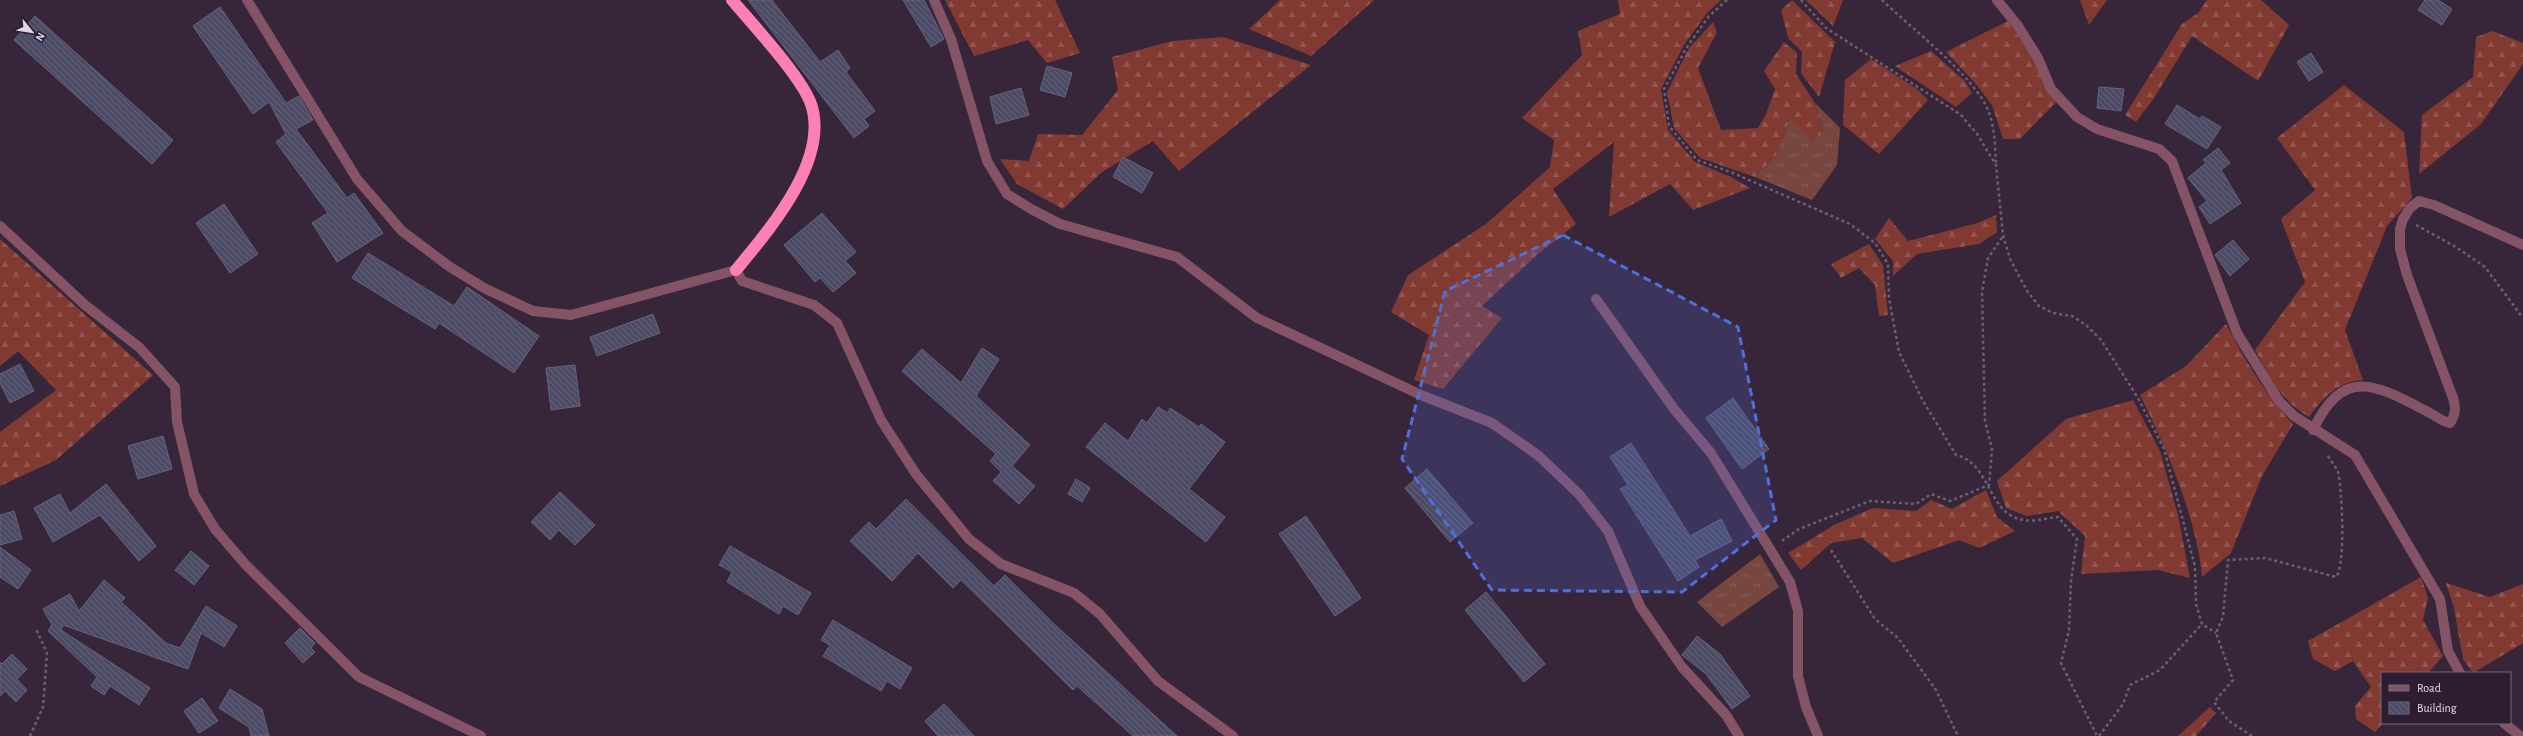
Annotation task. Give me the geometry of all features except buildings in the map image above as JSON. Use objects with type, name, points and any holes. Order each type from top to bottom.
[{"type":"highway","points":[[732,0],[799,82],[811,105],[814,138],[796,188],[769,231],[736,270]]},
{"type":"street","points":[[247,0],[357,179],[402,231],[450,267],[484,288],[533,311],[571,315],[736,270],[742,281],[814,305],[837,323],[881,420],[916,474],[969,539],[1001,564],[1074,593],[1100,614],[1158,681],[1233,736]]},
{"type":"street","points":[[934,0],[956,52],[987,161],[1008,194],[1030,209],[1060,224],[1177,257],[1257,318],[1421,395],[1492,423],[1539,456],[1579,494],[1608,531],[1640,606],[1682,667],[1726,715],[1739,736]]},
{"type":"street","points":[[1997,0],[2018,26],[2038,58],[2051,89],[2077,118],[2097,129],[2159,149],[2172,161],[2237,334],[2279,401],[2294,416],[2313,430],[2324,435],[2355,455],[2440,599],[2448,651],[2459,672]]},
{"type":"street","points":[[2313,430],[2322,412],[2340,391],[2356,385],[2374,388],[2430,413],[2442,422],[2450,423],[2454,417],[2456,407],[2407,275],[2400,249],[2400,229],[2410,208],[2419,201],[2434,205],[2523,245]]},
{"type":"street","points":[[0,226],[85,305],[140,348],[175,387],[177,422],[194,494],[215,529],[245,564],[360,677],[481,736]]},
{"type":"street","points":[[1596,299],[1674,409],[1711,453],[1790,582],[1798,611],[1798,676],[1806,707],[1818,736]]},
{"type":"street","points":[[2505,724],[2520,736]]},
{"type":"path","points":[[1727,0],[1709,16],[1687,46],[1664,89],[1669,126],[1697,160],[1733,173],[1850,224],[1875,243],[1888,264],[1889,298],[1899,352],[1923,401],[1956,455],[1964,456],[1982,473],[2002,509],[2023,520],[2058,517],[2077,539],[2071,581],[2069,630],[2061,663],[2098,736],[2123,704],[2130,685],[2160,670],[2202,624]]},
{"type":"path","points":[[1801,0],[1826,28],[1961,115],[1977,134],[1996,165]]},
{"type":"path","points":[[1882,0],[1971,84],[1988,110],[1995,140],[2003,236],[2010,259],[2027,291],[2039,306],[2053,313],[2072,316],[2086,325],[2101,340],[2138,398],[2161,443],[2182,512],[2194,566],[2196,604],[2202,624],[2216,632],[2233,680],[2214,702],[2229,721],[2252,736]]},
{"type":"path","points":[[2403,220],[2437,236],[2485,267],[2523,318]]},
{"type":"path","points":[[1989,485],[1992,449],[1984,415],[1982,292],[1988,258],[2003,236]]},
{"type":"path","points":[[2216,632],[2223,617],[2228,560],[2265,558],[2336,577],[2340,572],[2340,504],[2338,472],[2327,454],[2324,444],[2324,435]]},
{"type":"path","points":[[1769,549],[1799,529],[1870,501],[1916,504],[1931,494],[1950,501],[1989,485]]},
{"type":"path","points":[[1831,550],[1875,619],[1898,638],[1936,690],[1958,736]]},
{"type":"path","points":[[30,736],[43,706],[47,653],[36,629]]},
{"type":"highlighted area","points":[[1563,235],[1738,327],[1776,520],[1682,592],[1492,590],[1402,459],[1445,291]]},
{"type":"green space","points":[[945,0],[1055,0],[1080,53],[1047,63],[1028,40],[974,56]]},
{"type":"green space","points":[[1280,0],[1374,0],[1311,56],[1249,29]]},
{"type":"green space","points":[[1618,0],[1721,0],[1707,13],[1684,45],[1661,89],[1668,130],[1695,162],[1731,177],[1750,188],[1693,210],[1670,184],[1609,217],[1614,142],[1553,189],[1576,224],[1538,254],[1482,306],[1502,318],[1443,389],[1414,380],[1429,335],[1391,312],[1408,275],[1486,224],[1550,167],[1554,140],[1522,118],[1582,55],[1578,31],[1620,14]]},
{"type":"green space","points":[[1792,0],[1835,42],[1819,97],[1801,73],[1802,52],[1788,38],[1781,10]]},
{"type":"green space","points":[[1806,0],[1843,0],[1833,26]]},
{"type":"green space","points":[[2080,0],[2107,0],[2089,25]]},
{"type":"green space","points":[[2207,0],[2261,0],[2289,25],[2258,81],[2192,36],[2154,98],[2136,122],[2125,115],[2182,24],[2198,13]]},
{"type":"green space","points":[[2008,21],[2034,59],[2057,101],[2020,139],[2003,139],[1992,105],[1975,83],[1946,52]]},
{"type":"green space","points":[[1713,22],[1717,32],[1698,68],[1721,130],[1758,128],[1766,114],[1775,89],[1764,71],[1784,42],[1797,53],[1796,74],[1815,103],[1823,132],[1812,141],[1790,118],[1776,155],[1755,177],[1700,158],[1674,128],[1667,92],[1689,48]]},
{"type":"green space","points":[[2493,31],[2523,43],[2523,64],[2481,124],[2419,174],[2422,115],[2473,77],[2476,37]]},
{"type":"green space","points":[[1223,37],[1311,65],[1179,171],[1153,141],[1102,172],[1063,209],[1017,184],[1000,159],[1029,161],[1038,134],[1082,135],[1118,90],[1112,57],[1173,41]]},
{"type":"green space","points":[[1931,51],[1965,81],[1972,93],[1956,107],[1895,66]]},
{"type":"green space","points":[[1871,59],[1917,89],[1928,100],[1879,154],[1843,125],[1845,80]]},
{"type":"green space","points":[[2344,85],[2404,132],[2412,198],[2387,226],[2345,330],[2363,380],[2354,381],[2338,387],[2320,403],[2309,417],[2283,396],[2271,379],[2255,350],[2305,282],[2281,219],[2315,190],[2277,138]]},
{"type":"green space","points":[[1815,103],[1840,128],[1837,165],[1812,200],[1755,177],[1776,155],[1790,118],[1823,132]]},
{"type":"green space","points":[[1996,215],[1997,232],[1979,244],[1917,254],[1893,276],[1893,261],[1875,239],[1889,218],[1908,241],[1978,223]]},
{"type":"green space","points":[[0,239],[153,375],[56,460],[0,486],[0,432],[56,390],[18,351],[0,366]]},
{"type":"green space","points":[[1869,244],[1883,265],[1888,315],[1879,316],[1875,285],[1859,268],[1841,278],[1831,264]]},
{"type":"green space","points":[[2226,324],[2256,376],[2273,401],[2293,424],[2262,476],[2231,553],[2202,577],[2199,554],[2187,507],[2170,460],[2140,395],[2186,366]]},
{"type":"green space","points":[[2133,400],[2160,451],[2178,515],[2190,578],[2158,570],[2081,574],[2085,536],[2058,511],[2027,516],[2006,508],[1997,481],[2066,419]]},
{"type":"green space","points":[[1986,490],[1997,517],[2015,531],[1979,548],[1959,540],[1893,563],[1862,538],[1831,543],[1801,570],[1788,553],[1836,524],[1873,508],[1916,511],[1931,500],[1952,509]]},
{"type":"green space","points":[[1760,554],[1779,587],[1722,627],[1697,602]]},
{"type":"green space","points":[[2421,577],[2428,598],[2423,620],[2443,656],[2429,672],[2381,672],[2382,724],[2375,732],[2356,719],[2355,706],[2371,687],[2353,661],[2335,671],[2313,659],[2308,641]]},
{"type":"green space","points":[[2446,583],[2490,597],[2523,584],[2523,643],[2472,672],[2463,659],[2454,608]]},
{"type":"green space","points":[[2210,707],[2216,713],[2196,736],[2178,736]]}]
